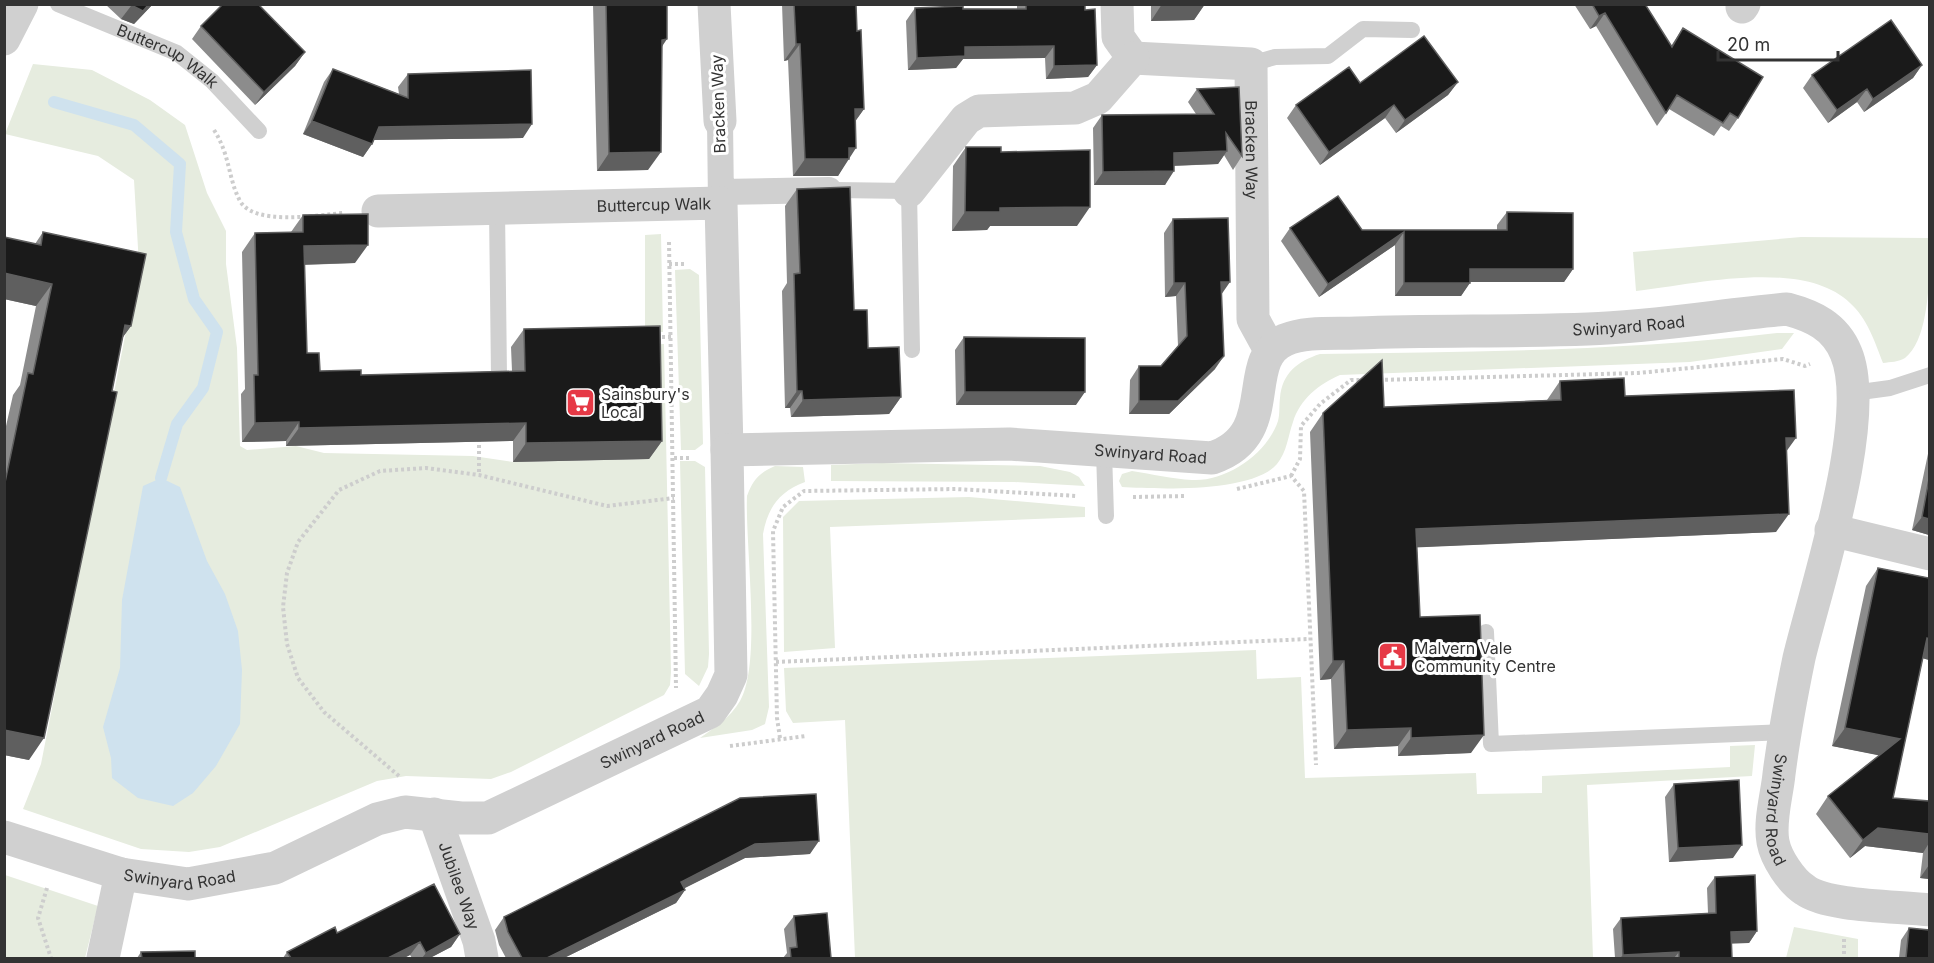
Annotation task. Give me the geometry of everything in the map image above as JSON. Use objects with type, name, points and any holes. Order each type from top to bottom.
[{"type":"street","points":[[4,39],[22,4]]},
{"type":"street","name":"Bracken Way","points":[[714,4],[721,198]]},
{"type":"street","points":[[1117,4],[1118,37],[1132,58]]},
{"type":"street","points":[[1132,58],[1251,64]]},
{"type":"street","points":[[909,192],[966,118],[979,111],[1075,108],[1098,98],[1132,58]]},
{"type":"street","name":"Bracken Way","points":[[1251,64],[1253,319],[1270,350]]},
{"type":"street","points":[[721,198],[835,190]]},
{"type":"street","name":"Buttercup Walk","points":[[378,211],[669,204],[721,198],[728,450]]},
{"type":"street","name":"Swinyard Road","points":[[4,837],[121,874],[188,884],[275,868],[377,819],[405,812],[461,818],[488,818],[679,729],[710,712],[722,695],[731,675],[728,450],[1009,444],[1212,458],[1230,452],[1247,434],[1257,409],[1260,382],[1270,350],[1285,340],[1304,336],[1395,331],[1591,329],[1787,309],[1809,315],[1825,324],[1846,352],[1852,373],[1853,393],[1849,444],[1784,732],[1773,842],[1781,862],[1805,891],[1823,898],[1929,910]]},
{"type":"street","points":[[1831,530],[1929,554]]},
{"type":"street","name":"Jubilee Way","points":[[434,814],[479,941],[482,958]]},
{"type":"street","points":[[103,958],[121,874]]},
{"type":"lane","name":"Buttercup Walk","points":[[58,4],[177,53],[212,81],[259,131]]},
{"type":"lane","points":[[1251,64],[1275,57],[1328,56],[1364,29],[1412,30]]},
{"type":"lane","points":[[835,190],[909,192],[912,350]]},
{"type":"lane","points":[[497,209],[499,376]]},
{"type":"lane","points":[[1853,393],[1890,388],[1928,374]]},
{"type":"lane","points":[[1104,451],[1106,516]]},
{"type":"lane","points":[[1486,632],[1491,744],[1784,732]]},
{"type":"path","points":[[208,122],[216,132],[229,159],[239,201],[256,214],[281,217],[378,211]]},
{"type":"path","points":[[669,204],[679,729]]},
{"type":"path","points":[[646,337],[671,337]]},
{"type":"path","points":[[1235,490],[1291,476],[1300,459],[1301,426],[1320,404],[1351,380],[1638,373],[1783,359],[1805,366],[1846,352]]},
{"type":"path","points":[[479,430],[479,475]]},
{"type":"path","points":[[434,814],[389,765],[324,712],[298,678],[287,644],[283,607],[287,573],[298,542],[339,490],[380,471],[426,468],[479,475],[607,506],[674,498]]},
{"type":"path","points":[[1291,476],[1304,491],[1316,765]]},
{"type":"path","points":[[780,738],[773,531],[783,507],[804,491],[956,489],[1105,498],[1194,496]]},
{"type":"path","points":[[776,662],[1309,639]]},
{"type":"path","points":[[727,746],[806,736]]},
{"type":"path","points":[[51,958],[38,918],[57,853]]},
{"type":"shaded area","points":[[33,64],[92,70],[150,100],[185,125],[207,193],[226,231],[226,264],[237,348],[240,446],[247,450],[296,446],[324,453],[473,456],[513,462],[649,459],[647,345],[664,344],[671,672],[670,685],[664,695],[511,772],[491,779],[406,776],[377,781],[220,847],[189,852],[141,849],[23,809],[41,764],[139,265],[134,180],[98,156],[5,134]]},
{"type":"shaded area","points":[[661,234],[663,332],[645,332],[645,235]]},
{"type":"shaded area","points":[[1801,237],[1929,238],[1929,284],[1924,319],[1914,348],[1905,358],[1883,363],[1870,331],[1856,309],[1830,289],[1805,281],[1748,278],[1636,291],[1633,252]]},
{"type":"shaded area","points":[[690,269],[699,275],[703,444],[695,450],[681,450],[675,270]]},
{"type":"shaded area","points":[[1794,333],[1782,349],[1690,362],[1340,375],[1325,383],[1305,399],[1296,414],[1280,459],[1265,473],[1226,485],[1203,487],[1122,487],[1119,481],[1122,474],[1132,471],[1177,479],[1205,479],[1231,471],[1244,464],[1255,455],[1273,433],[1279,418],[1281,389],[1292,369],[1320,354],[1606,347]]},
{"type":"shaded area","points":[[680,461],[695,461],[705,467],[709,654],[708,667],[699,686],[685,674]]},
{"type":"shaded area","points":[[882,463],[1040,466],[1070,472],[1079,477],[1085,486],[1014,482],[831,481],[831,465]]},
{"type":"shaded area","points":[[775,466],[803,467],[805,482],[788,491],[776,502],[768,516],[763,534],[769,707],[765,724],[752,730],[700,738],[732,712],[740,701],[747,684],[750,660],[751,603],[747,496],[757,478]]},
{"type":"shaded area","points":[[969,497],[1085,507],[1085,517],[830,527],[835,648],[784,652],[783,517],[799,501]]},
{"type":"shaded area","points":[[1256,650],[1257,679],[1301,677],[1305,778],[1476,773],[1477,794],[1542,793],[1542,776],[1730,767],[1730,746],[1755,745],[1752,776],[1587,785],[1593,958],[855,958],[845,720],[793,723],[786,711],[784,668]]},
{"type":"shaded area","points":[[5,875],[98,906],[85,958],[5,958]]},
{"type":"shaded area","points":[[1794,927],[1858,939],[1858,958],[1786,958]]},
{"type":"water","points":[[161,478],[180,487],[207,561],[225,594],[238,631],[242,670],[240,724],[216,766],[193,793],[173,806],[138,798],[112,778],[111,758],[103,727],[120,668],[122,600],[143,486]]},
{"type":"building","points":[[129,4],[149,4],[143,11]]},
{"type":"building","points":[[223,4],[258,4],[305,52],[264,92],[201,26]]},
{"type":"building","points":[[606,4],[667,4],[667,39],[662,40],[661,152],[609,153]]},
{"type":"building","points":[[794,4],[856,4],[857,31],[861,30],[864,109],[855,109],[856,148],[849,148],[849,159],[805,159],[800,44],[796,44]]},
{"type":"building","points":[[1026,4],[1085,4],[1085,10],[1095,9],[1097,65],[1054,66],[1054,46],[965,47],[965,56],[917,58],[915,8],[963,6],[963,9],[1026,9]]},
{"type":"building","points":[[1592,4],[1645,4],[1672,47],[1683,28],[1763,77],[1738,118],[1730,113],[1723,123],[1677,95],[1666,113],[1605,13],[1599,16]]},
{"type":"building","points":[[1891,20],[1922,65],[1873,99],[1867,89],[1837,110],[1812,75]]},
{"type":"building","points":[[1424,36],[1458,82],[1405,120],[1394,105],[1329,152],[1296,105],[1349,67],[1360,83]]},
{"type":"building","points":[[333,69],[408,98],[408,74],[531,70],[532,124],[379,127],[372,144],[312,121]]},
{"type":"building","points":[[1239,87],[1242,156],[1226,133],[1227,151],[1174,153],[1174,171],[1103,172],[1102,115],[1214,114],[1197,89]]},
{"type":"building","points":[[966,147],[1001,147],[1001,152],[1090,150],[1090,207],[1000,208],[1000,212],[965,212]]},
{"type":"building","points":[[850,187],[854,310],[867,310],[868,348],[899,347],[901,397],[803,400],[802,391],[797,391],[794,274],[800,273],[797,189]]},
{"type":"building","points":[[1338,196],[1362,230],[1507,230],[1507,212],[1573,213],[1573,269],[1470,269],[1470,283],[1404,283],[1404,232],[1328,284],[1290,228]]},
{"type":"building","points":[[368,214],[368,245],[304,246],[307,353],[319,353],[320,371],[361,370],[361,375],[525,371],[524,329],[660,326],[662,441],[526,443],[526,423],[299,428],[299,422],[255,423],[254,375],[258,375],[255,233],[303,232],[303,215]]},
{"type":"building","points":[[1228,218],[1230,282],[1221,282],[1224,356],[1178,401],[1139,401],[1139,366],[1161,366],[1187,336],[1185,283],[1174,283],[1173,219]]},
{"type":"building","points":[[43,232],[146,254],[131,326],[125,325],[112,391],[117,392],[44,738],[4,730],[4,487],[28,373],[33,374],[52,284],[4,273],[4,237],[41,245]]},
{"type":"building","points":[[964,337],[1085,338],[1085,392],[965,392]]},
{"type":"building","points":[[1382,360],[1384,407],[1561,400],[1560,381],[1624,378],[1625,396],[1794,390],[1796,438],[1786,438],[1789,514],[1416,529],[1420,617],[1480,615],[1484,735],[1411,738],[1411,728],[1347,730],[1344,661],[1333,661],[1323,413]]},
{"type":"building","points":[[1929,479],[1929,519],[1922,517]]},
{"type":"building","points":[[1878,568],[1929,578],[1929,639],[1927,638],[1893,798],[1929,801],[1929,834],[1878,828],[1863,840],[1828,796],[1900,739],[1845,728]]},
{"type":"building","points":[[1739,780],[1742,845],[1678,848],[1674,784]]},
{"type":"building","points":[[816,794],[819,841],[755,844],[681,882],[685,890],[547,958],[522,958],[508,932],[504,917],[740,798]]},
{"type":"building","points":[[1755,875],[1757,931],[1731,932],[1732,958],[1679,958],[1679,952],[1623,955],[1621,918],[1716,913],[1715,877]]},
{"type":"building","points":[[434,884],[460,934],[426,953],[420,942],[388,958],[291,958],[287,952],[335,927],[337,933]]},
{"type":"building","points":[[827,913],[831,958],[791,958],[790,948],[797,947],[794,916]]},
{"type":"building","points":[[1909,928],[1929,930],[1929,958],[1906,958]]},
{"type":"building","points":[[195,951],[195,958],[142,958],[141,952]]},
{"type":"waterway","points":[[54,102],[134,125],[180,164],[176,232],[194,299],[217,332],[203,388],[177,424],[161,478]]},
{"type":"place","name":"Sainsbury's Local","points":[[580,403]]},
{"type":"place","name":"Malvern Vale Community Centre","points":[[1393,657]]}]
